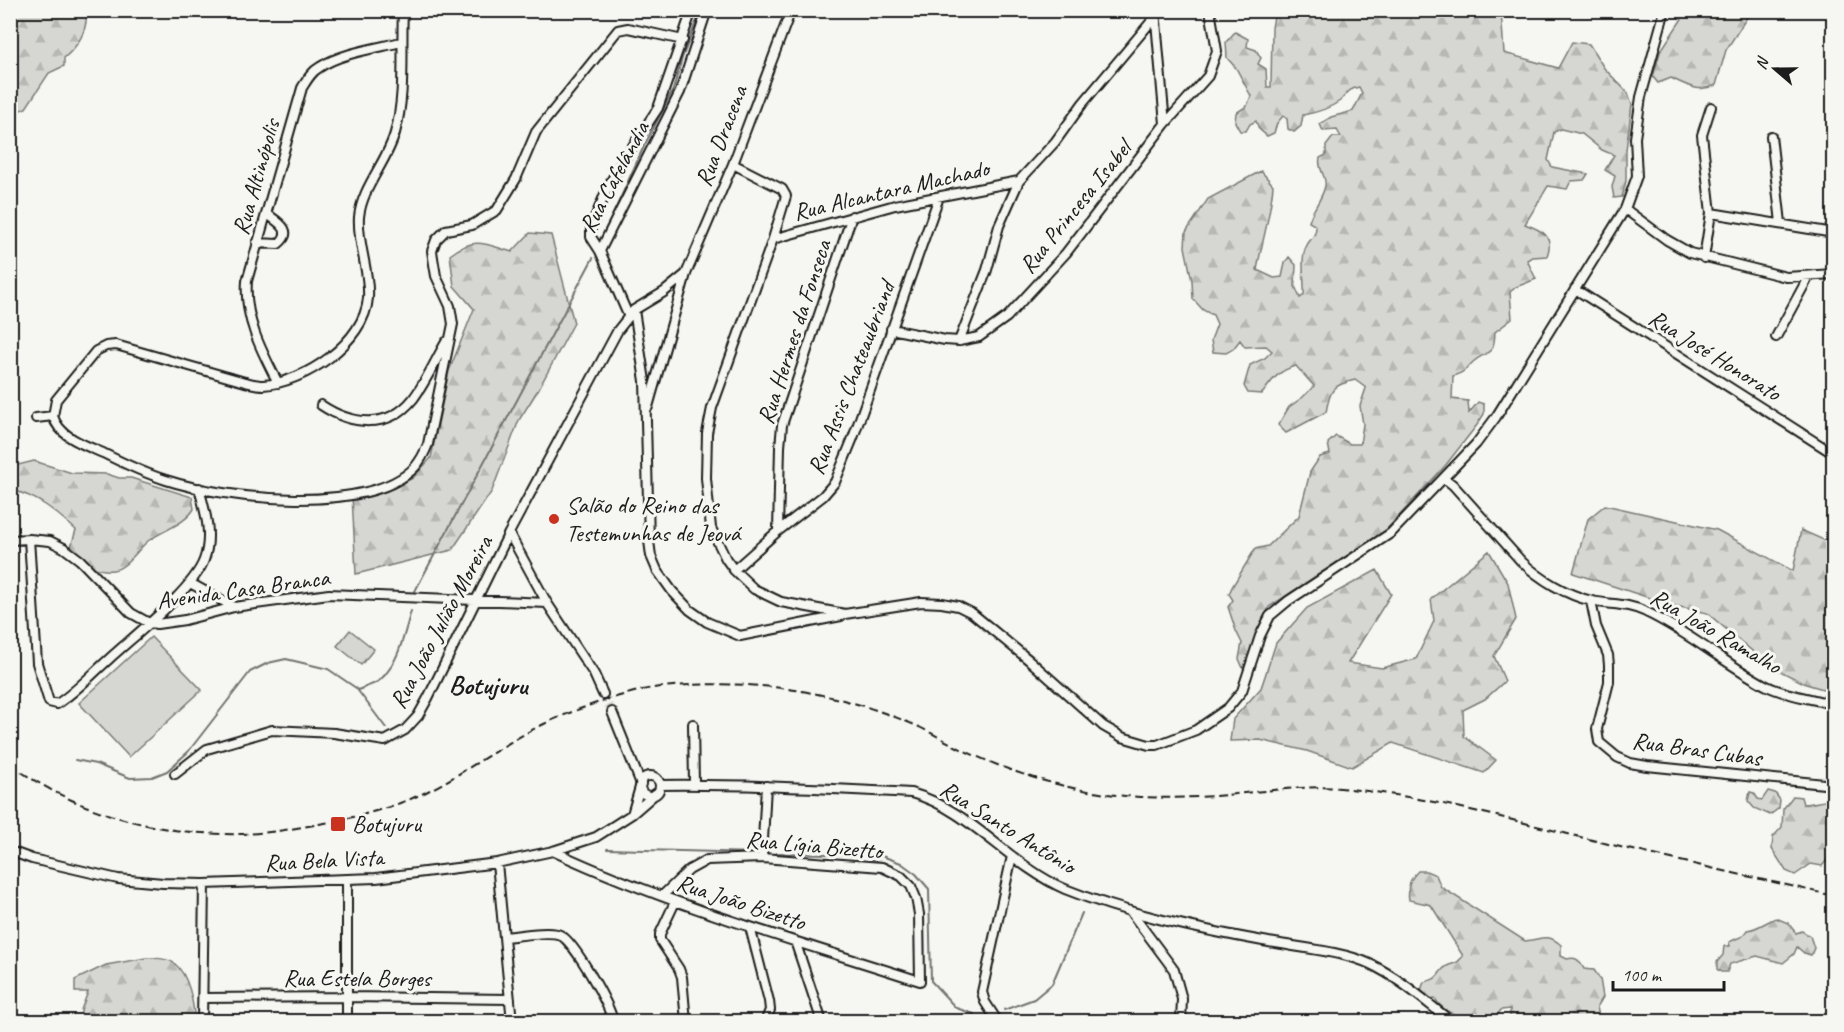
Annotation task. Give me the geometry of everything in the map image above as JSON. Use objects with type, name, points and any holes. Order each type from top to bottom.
[{"type":"street","points":[[403,10],[400,109],[396,132],[391,148],[364,200],[359,216],[368,281],[368,300],[360,324],[343,348],[327,360],[278,383],[261,385],[116,345],[106,346],[96,351],[56,400],[53,416],[62,430],[76,440],[127,465],[167,480],[199,488],[264,497],[314,500],[343,497],[388,485],[403,477],[424,455],[428,444],[453,318],[436,276],[432,257],[439,235],[446,230],[472,225],[497,210],[516,180],[536,132],[618,30],[628,28],[683,40]]},
{"type":"street","name":"Rua Cafelândia","points":[[600,251],[590,234],[592,223],[619,166],[655,113],[692,10]]},
{"type":"street","name":"Rua Cafelândia","points":[[600,251],[680,92],[707,10]]},
{"type":"street","name":"Rua Dracena","points":[[647,411],[686,274],[733,164],[790,10]]},
{"type":"street","name":"Rua Princesa Isabel","points":[[891,329],[959,341],[979,337],[1007,317],[1073,245],[1165,124],[1212,69],[1217,42],[1210,10]]},
{"type":"street","points":[[600,251],[631,312],[641,346],[647,411],[651,556],[657,570],[672,591],[695,614],[707,622],[740,636],[807,624],[845,614],[921,602],[942,603],[965,609],[1029,660],[1103,726],[1131,741],[1149,746],[1157,745],[1196,730],[1228,708],[1242,691],[1260,636],[1270,616],[1288,601],[1391,533],[1476,444],[1496,417],[1625,210],[1637,176],[1635,138],[1641,97],[1665,10]]},
{"type":"street","points":[[1155,14],[1165,124]]},
{"type":"street","points":[[959,341],[987,270],[999,226],[1019,181],[1055,142],[1090,94],[1155,14]]},
{"type":"street","name":"Rua Altinópolis","points":[[278,383],[251,325],[247,310],[247,281],[296,106],[310,75],[320,66],[337,59],[401,42]]},
{"type":"street","points":[[1704,258],[1711,213],[1702,135],[1712,107]]},
{"type":"street","points":[[1771,136],[1780,223]]},
{"type":"street","points":[[733,164],[784,191],[785,200],[712,408],[707,433],[706,478],[711,528],[734,570],[754,589],[781,602],[845,614]]},
{"type":"street","name":"Rua Alcantara Machado","points":[[773,238],[895,205],[1019,181]]},
{"type":"street","name":"Rua Assis Chateaubriand","points":[[734,570],[778,531],[823,496],[835,482],[853,438],[939,197]]},
{"type":"street","points":[[1625,210],[1680,248],[1704,258],[1786,277],[1833,274]]},
{"type":"street","points":[[1711,213],[1833,233]]},
{"type":"street","points":[[257,243],[278,244],[285,233],[282,224],[267,214]]},
{"type":"street","name":"Rua Hermes da Fonseca","points":[[778,531],[782,425],[852,216]]},
{"type":"street","name":"Rua Dracena","points":[[631,312],[664,292],[686,274]]},
{"type":"street","points":[[1776,337],[1809,276]]},
{"type":"street","name":"Rua José Honorato","points":[[1575,289],[1833,454]]},
{"type":"street","name":"Rua João Julião Moreira","points":[[175,774],[207,749],[266,731],[313,732],[385,741],[399,734],[418,716],[510,532],[618,330],[631,312]]},
{"type":"street","points":[[321,405],[335,414],[359,422],[394,415],[414,398],[448,339]]},
{"type":"street","points":[[36,418],[53,416]]},
{"type":"street","name":"Rua João Ramalho","points":[[1444,478],[1531,570],[1553,585],[1591,601],[1623,604],[1641,610],[1675,627],[1738,669],[1770,687],[1833,705]]},
{"type":"street","points":[[29,538],[37,663],[45,694],[52,704],[57,704],[149,623],[190,583],[199,571],[207,549],[207,519],[199,488]]},
{"type":"street","points":[[510,532],[548,603],[594,674],[603,694]]},
{"type":"street","name":"Avenida Casa Branca","points":[[10,540],[29,538],[50,541],[64,548],[80,560],[131,613],[149,623],[166,624],[234,607],[336,594],[548,603]]},
{"type":"street","points":[[190,583],[234,607]]},
{"type":"street","name":"Rua Bras Cubas","points":[[1591,601],[1596,626],[1608,655],[1609,665],[1609,682],[1597,729],[1599,742],[1617,757],[1630,763],[1647,766],[1833,784]]},
{"type":"street","points":[[612,712],[646,795],[655,794]]},
{"type":"street","points":[[693,724],[694,784]]},
{"type":"street","points":[[631,759],[646,777],[657,778],[660,785]]},
{"type":"street","points":[[632,814],[641,785],[646,777]]},
{"type":"street","name":"Rua Santo Antônio","points":[[660,785],[766,786],[910,793],[923,796],[950,810],[1051,882],[1130,911],[1252,939],[1356,959],[1383,971],[1452,1022]]},
{"type":"street","name":"Rua Bela Vista","points":[[10,851],[32,860],[118,879],[163,883],[347,880],[497,863],[553,851],[597,837],[632,814],[655,794],[660,785]]},
{"type":"street","points":[[762,858],[766,786]]},
{"type":"street","name":"Rua João Bizetto","points":[[553,851],[607,876],[675,902],[920,981]]},
{"type":"street","points":[[998,1022],[985,1002],[982,992],[1012,856]]},
{"type":"street","name":"Rua Lígia Bizetto","points":[[662,896],[689,870],[707,860],[762,858],[882,867],[901,876],[911,886],[916,898],[919,914],[920,981]]},
{"type":"street","points":[[497,863],[512,1022]]},
{"type":"street","points":[[347,880],[347,1022]]},
{"type":"street","points":[[202,1022],[204,884]]},
{"type":"street","points":[[675,902],[660,934],[660,940],[682,977],[686,1022]]},
{"type":"street","points":[[1130,911],[1174,970],[1182,999],[1181,1022]]},
{"type":"street","points":[[750,927],[769,1001],[770,1010],[765,1022]]},
{"type":"street","points":[[505,937],[554,933],[565,938],[579,954],[609,1007],[613,1022]]},
{"type":"street","points":[[795,941],[822,1022]]},
{"type":"street","name":"Rua Estela Borges","points":[[203,998],[510,999]]},
{"type":"green space","points":[[10,11],[90,11],[86,13],[81,38],[64,58],[64,66],[49,73],[26,108],[11,114]]},
{"type":"green space","points":[[1275,11],[1501,11],[1504,53],[1558,68],[1572,42],[1589,44],[1604,68],[1628,93],[1632,104],[1626,150],[1626,181],[1622,197],[1614,198],[1612,187],[1615,176],[1605,170],[1614,155],[1602,150],[1582,134],[1561,129],[1554,132],[1548,160],[1552,167],[1588,174],[1584,180],[1571,181],[1567,189],[1548,186],[1525,224],[1545,234],[1549,243],[1547,256],[1532,257],[1527,260],[1536,279],[1510,292],[1512,319],[1495,332],[1492,349],[1462,372],[1453,376],[1452,399],[1468,401],[1469,413],[1478,402],[1484,404],[1484,414],[1477,425],[1445,466],[1386,530],[1269,607],[1255,638],[1248,661],[1243,668],[1239,659],[1242,643],[1228,607],[1233,600],[1229,594],[1232,587],[1255,549],[1268,546],[1299,516],[1310,472],[1320,457],[1330,454],[1328,443],[1336,436],[1350,444],[1360,444],[1363,424],[1360,406],[1366,388],[1355,380],[1337,386],[1331,393],[1326,412],[1286,433],[1278,425],[1289,407],[1314,386],[1296,366],[1280,373],[1262,394],[1248,393],[1244,386],[1250,365],[1265,358],[1272,351],[1266,346],[1245,347],[1240,340],[1233,349],[1226,353],[1213,352],[1211,340],[1217,324],[1213,315],[1203,310],[1193,299],[1185,247],[1186,232],[1208,199],[1261,171],[1273,185],[1257,270],[1274,278],[1282,277],[1289,257],[1296,265],[1295,286],[1300,298],[1304,295],[1304,252],[1316,230],[1316,226],[1309,222],[1325,186],[1319,162],[1320,158],[1326,155],[1326,146],[1333,137],[1341,137],[1337,130],[1323,131],[1320,124],[1331,117],[1353,111],[1362,93],[1359,87],[1355,88],[1332,106],[1303,115],[1301,126],[1294,132],[1288,129],[1287,119],[1283,116],[1277,123],[1274,133],[1267,136],[1259,129],[1256,121],[1250,124],[1246,131],[1240,131],[1235,122],[1236,113],[1247,106],[1251,96],[1236,68],[1227,58],[1226,42],[1235,32],[1248,39],[1247,47],[1256,50],[1261,58],[1258,64],[1266,69],[1267,87],[1271,87],[1272,28]]},
{"type":"green space","points":[[1687,11],[1751,11],[1726,50],[1716,85],[1694,88],[1671,78],[1658,83],[1653,77],[1660,52]]},
{"type":"green space","points":[[530,233],[551,235],[574,323],[519,420],[492,491],[452,550],[356,574],[352,496],[395,487],[413,478],[431,458],[449,371],[474,309],[454,286],[450,255],[466,245],[480,243],[512,252]]},
{"type":"green space","points":[[34,461],[72,473],[107,474],[119,478],[131,478],[192,497],[194,509],[179,523],[148,541],[118,569],[95,568],[69,553],[76,530],[54,511],[30,496],[11,490],[10,467]]},
{"type":"green space","points":[[1605,505],[1717,530],[1793,571],[1801,530],[1833,544],[1833,692],[1806,684],[1770,666],[1707,613],[1671,605],[1573,573],[1588,519]]},
{"type":"green space","points":[[1489,551],[1508,583],[1516,619],[1494,656],[1505,681],[1485,699],[1463,710],[1464,736],[1496,760],[1484,773],[1393,743],[1352,767],[1307,751],[1260,740],[1230,741],[1233,719],[1261,688],[1276,643],[1307,608],[1377,570],[1391,594],[1348,663],[1382,668],[1416,659],[1434,621],[1431,599]]},
{"type":"green space","points":[[350,630],[374,649],[361,665],[337,646]]},
{"type":"green space","points":[[151,637],[202,690],[129,757],[79,703]]},
{"type":"green space","points":[[1768,791],[1775,793],[1780,800],[1779,808],[1770,815],[1754,808],[1748,801],[1750,792],[1762,800]]},
{"type":"green space","points":[[1793,796],[1801,797],[1803,804],[1834,800],[1835,817],[1833,844],[1827,859],[1822,866],[1811,864],[1795,875],[1786,871],[1772,849],[1773,837],[1782,827],[1783,809]]},
{"type":"green space","points":[[1418,871],[1436,875],[1441,887],[1525,941],[1547,938],[1556,941],[1561,945],[1561,956],[1575,959],[1584,969],[1594,970],[1600,979],[1603,997],[1597,1007],[1600,1021],[1541,1021],[1539,1016],[1536,1021],[1510,1021],[1510,1009],[1501,1010],[1495,1018],[1470,1018],[1453,1014],[1440,1005],[1435,998],[1429,999],[1421,990],[1424,982],[1437,977],[1444,968],[1457,962],[1463,956],[1431,905],[1409,900],[1409,884]]},
{"type":"green space","points":[[1776,918],[1788,923],[1796,933],[1802,931],[1810,936],[1814,948],[1811,955],[1797,947],[1794,954],[1783,963],[1757,956],[1730,964],[1727,972],[1717,969],[1717,962],[1723,955],[1724,946],[1730,946],[1729,942],[1743,936],[1747,930]]},
{"type":"green space","points":[[146,958],[168,960],[179,968],[190,990],[195,1021],[81,1021],[81,1010],[88,992],[75,992],[75,980],[106,965]]},
{"type":"waterway","points":[[602,239],[644,146],[673,90],[682,58],[701,10]]},
{"type":"waterway","points":[[414,593],[593,258]]},
{"type":"waterway","points":[[358,690],[380,680],[392,665],[400,648],[411,611]]},
{"type":"waterway","points":[[75,760],[96,764],[130,778],[152,777],[167,771],[188,752],[250,672],[268,663],[286,659],[328,669],[356,688],[386,728]]},
{"type":"waterway","points":[[607,849],[756,853]]},
{"type":"waterway","points":[[776,853],[879,855],[901,863],[916,874],[929,889],[931,981],[956,1008],[974,1014]]},
{"type":"waterway","points":[[1004,1010],[1034,999],[1052,984],[1082,913]]},
{"type":"waterway","points":[[961,1022],[962,1018]]},
{"type":"tunnel","points":[[603,694],[612,712]]},
{"type":"railway","points":[[10,764],[59,794],[112,816],[196,833],[272,832],[347,818],[402,802],[443,783],[544,724],[607,700],[651,688],[725,684],[756,686],[816,694],[875,710],[913,724],[1004,768],[1088,791],[1166,798],[1311,787],[1380,793],[1471,810],[1652,855],[1834,896]]},
{"type":"place","name":"Salão do Reino das Testemunhas de Jeová","points":[[554,519]]},
{"type":"place","name":"Botujuru","points":[[338,824]]},
{"type":"district","name":"Botujuru","points":[[488,685]]}]
